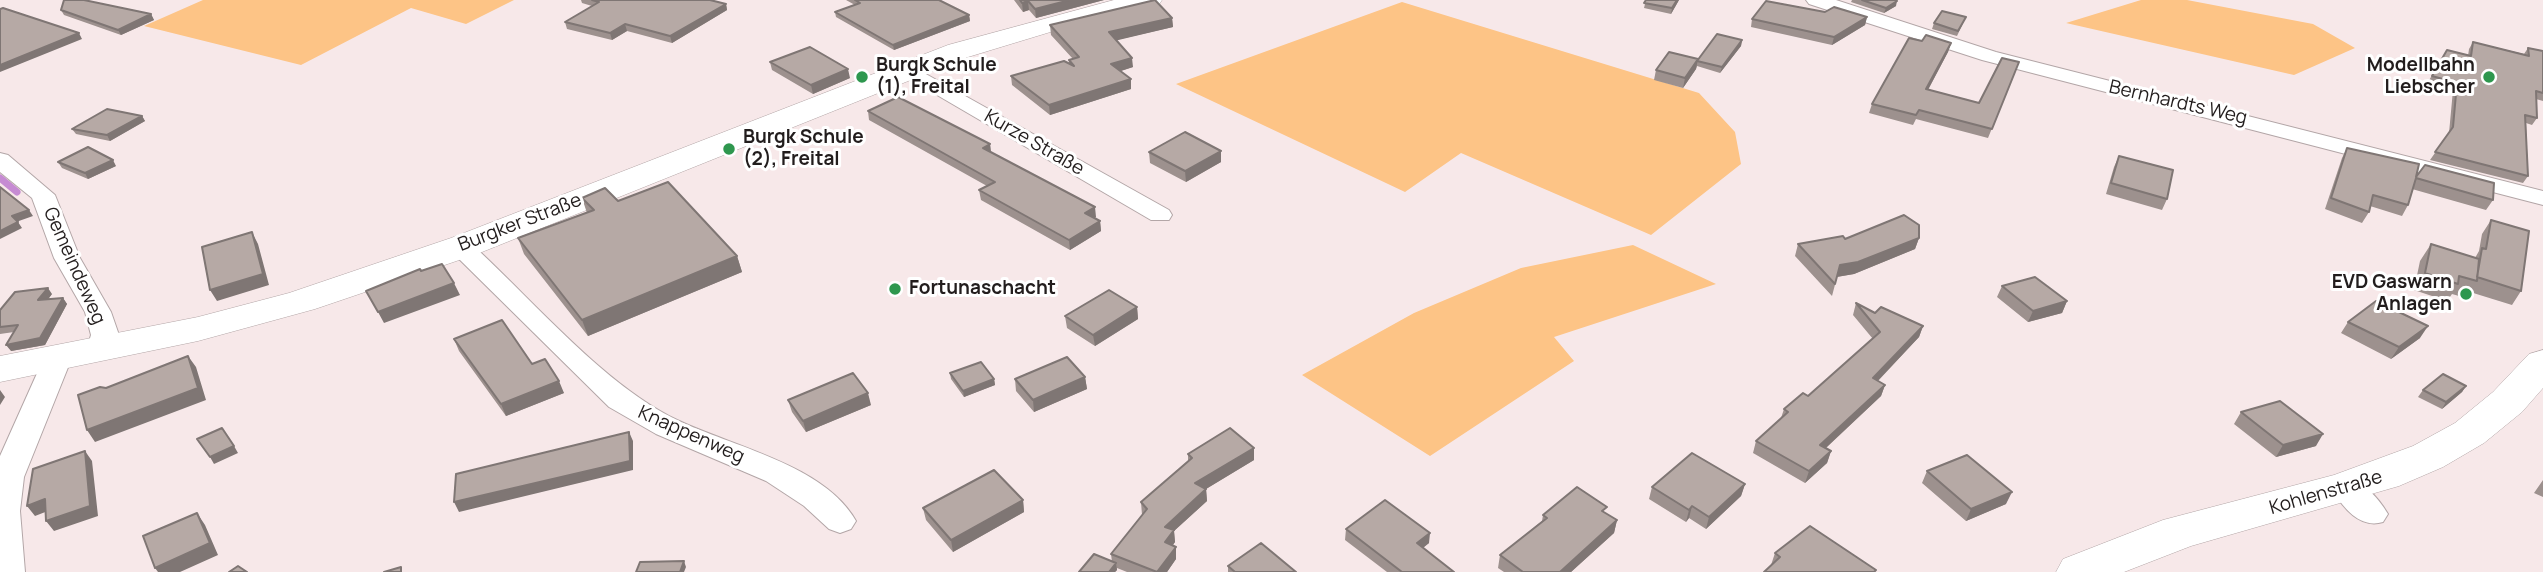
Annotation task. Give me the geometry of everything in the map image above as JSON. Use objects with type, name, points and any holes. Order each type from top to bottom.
[{"type":"main road","name":"Burgker Straße","points":[[0,369],[57,360],[198,329],[302,301],[464,246],[908,70],[1008,35],[1148,0]]},
{"type":"main road","name":"Kohlenstraße","points":[[2079,572],[2134,548],[2193,528],[2360,502],[2471,434],[2513,397],[2543,362]]},
{"type":"street","name":"Bernhardts Weg","points":[[1816,0],[1989,56],[2310,135],[2535,196]]},
{"type":"street","name":"Kurze Straße","points":[[908,70],[1160,215]]},
{"type":"street","name":"Gemeindeweg","points":[[0,160],[43,195],[67,258],[98,312],[105,335],[100,351]]},
{"type":"street","name":"Knappenweg","points":[[464,246],[467,253],[491,277],[619,400],[666,427],[777,472],[815,498],[840,521]]},
{"type":"street","points":[[8,572],[1,523],[4,490],[21,440],[57,360]]},
{"type":"shaded area","points":[[203,0],[514,0],[466,24],[411,8],[301,65],[144,26]]},
{"type":"shaded area","points":[[2141,0],[2187,0],[2313,24],[2355,48],[2294,75],[2066,23]]},
{"type":"shaded area","points":[[1402,2],[1699,93],[1735,132],[1741,164],[1651,235],[1461,153],[1405,192],[1176,84]]},
{"type":"shaded area","points":[[1633,245],[1716,284],[1554,337],[1574,361],[1430,456],[1302,375],[1414,313],[1521,268]]},
{"type":"building","points":[[64,0],[84,0],[151,14],[118,30],[61,10]]},
{"type":"building","points":[[592,0],[710,0],[726,4],[670,36],[625,24],[610,33],[565,22],[599,2]]},
{"type":"building","points":[[855,0],[939,0],[969,15],[893,45],[835,12],[860,3]]},
{"type":"building","points":[[1020,0],[1070,0],[1035,9],[1028,1],[1022,3]]},
{"type":"building","points":[[1155,0],[1172,18],[1109,32],[1132,58],[1111,64],[1131,79],[1049,105],[1011,76],[1064,61],[1074,66],[1069,60],[1079,57],[1050,25]]},
{"type":"building","points":[[1646,0],[1677,0],[1672,8],[1644,3]]},
{"type":"building","points":[[1862,0],[1896,0],[1897,1],[1886,8]]},
{"type":"building","points":[[1766,1],[1825,12],[1834,7],[1867,17],[1834,37],[1752,19]]},
{"type":"building","points":[[0,9],[79,33],[0,65]]},
{"type":"building","points":[[1942,11],[1966,17],[1958,31],[1934,23]]},
{"type":"building","points":[[1717,34],[1742,40],[1722,67],[1697,61]]},
{"type":"building","points":[[1926,35],[1951,43],[1926,89],[1979,103],[2002,58],[2019,62],[1992,129],[1919,110],[1916,115],[1872,104],[1909,38],[1922,41]]},
{"type":"building","points":[[2473,42],[2529,56],[2528,48],[2543,51],[2543,93],[2536,91],[2537,118],[2525,115],[2528,176],[2435,152],[2453,127],[2457,83],[2432,76],[2447,50],[2471,56]]},
{"type":"building","points":[[810,47],[848,69],[811,85],[770,62]]},
{"type":"building","points":[[1669,52],[1698,59],[1685,78],[1656,70]]},
{"type":"building","points":[[898,97],[990,144],[983,148],[1095,207],[1085,213],[1100,221],[1069,240],[979,190],[995,182],[868,111]]},
{"type":"building","points":[[107,109],[142,116],[107,135],[72,129]]},
{"type":"building","points":[[1185,132],[1221,151],[1185,171],[1149,152]]},
{"type":"building","points":[[88,147],[113,160],[85,173],[58,162]]},
{"type":"building","points":[[2347,148],[2419,164],[2416,177],[2425,165],[2494,183],[2493,200],[2416,178],[2408,205],[2373,195],[2369,212],[2331,198]]},
{"type":"building","points":[[2119,156],[2173,170],[2167,199],[2111,183]]},
{"type":"building","points":[[668,182],[737,256],[582,320],[518,238],[594,210],[582,198],[605,188],[618,201]]},
{"type":"building","points":[[0,187],[29,210],[12,216],[18,222],[0,231]]},
{"type":"building","points":[[1904,215],[1919,225],[1919,238],[1858,262],[1840,265],[1835,284],[1798,244],[1843,236],[1845,239]]},
{"type":"building","points":[[2491,220],[2529,231],[2521,291],[2477,277]]},
{"type":"building","points":[[252,232],[263,274],[210,290],[202,247]]},
{"type":"building","points":[[2431,244],[2479,259],[2477,281],[2459,276],[2458,284],[2425,273]]},
{"type":"building","points":[[442,264],[454,283],[378,312],[366,291],[420,269],[421,271]]},
{"type":"building","points":[[2035,277],[2067,301],[2033,311],[2002,286]]},
{"type":"building","points":[[48,288],[38,300],[63,298],[40,338],[6,345],[18,325],[0,327],[0,310],[15,292]]},
{"type":"building","points":[[1109,290],[1137,307],[1093,335],[1065,316]]},
{"type":"building","points":[[2376,301],[2428,326],[2399,347],[2348,322]]},
{"type":"building","points":[[1856,303],[1875,313],[1881,307],[1923,326],[1873,378],[1885,385],[1820,445],[1831,451],[1809,471],[1756,441],[1788,412],[1784,409],[1803,393],[1808,396],[1880,332]]},
{"type":"building","points":[[502,320],[532,364],[545,359],[559,381],[501,404],[454,339]]},
{"type":"building","points":[[188,356],[198,388],[87,430],[78,395],[100,387],[106,388]]},
{"type":"building","points":[[1067,357],[1085,377],[1033,400],[1015,379]]},
{"type":"building","points":[[981,362],[994,379],[963,391],[950,373]]},
{"type":"building","points":[[853,373],[868,393],[803,421],[788,400]]},
{"type":"building","points":[[2443,374],[2466,386],[2446,402],[2423,390]]},
{"type":"building","points":[[2280,401],[2323,434],[2283,445],[2241,412]]},
{"type":"building","points":[[222,428],[234,446],[210,457],[197,439]]},
{"type":"building","points":[[1230,428],[1254,448],[1195,483],[1206,489],[1165,527],[1174,530],[1165,542],[1176,547],[1157,572],[1111,554],[1147,509],[1141,502],[1192,458],[1188,454]]},
{"type":"building","points":[[629,432],[630,461],[454,502],[456,474]]},
{"type":"building","points":[[85,451],[90,506],[46,521],[45,499],[27,506],[33,469]]},
{"type":"building","points":[[1692,453],[1745,484],[1709,517],[1692,506],[1689,510],[1652,487]]},
{"type":"building","points":[[1967,455],[2012,492],[1971,509],[1927,471]]},
{"type":"building","points":[[994,470],[1023,500],[951,540],[923,508]]},
{"type":"building","points":[[1577,487],[1607,507],[1602,511],[1617,520],[1560,572],[1523,572],[1500,555],[1547,518],[1543,515]]},
{"type":"building","points":[[1385,500],[1430,533],[1417,543],[1454,572],[1402,572],[1346,529]]},
{"type":"building","points":[[197,513],[210,543],[155,568],[143,536]]},
{"type":"building","points":[[1810,526],[1876,570],[1764,572],[1780,557],[1775,553]]},
{"type":"building","points":[[1261,543],[1296,572],[1235,572],[1228,566]]},
{"type":"building","points":[[1094,554],[1116,563],[1109,572],[1079,572]]},
{"type":"building","points":[[684,561],[680,572],[636,572],[640,562]]},
{"type":"building","points":[[238,566],[247,572],[229,572]]},
{"type":"building","points":[[401,567],[401,572],[384,572]]},
{"type":"waterway","points":[[0,178],[17,192]]},
{"type":"place","name":"Burgk Schule (1), Freital","points":[[862,77]]},
{"type":"place","name":"Modellbahn Liebscher","points":[[2489,77]]},
{"type":"place","name":"Burgk Schule (2), Freital","points":[[729,149]]},
{"type":"place","name":"Fortunaschacht","points":[[895,289]]},
{"type":"place","name":"EVD Gaswarn Anlagen","points":[[2466,294]]}]
